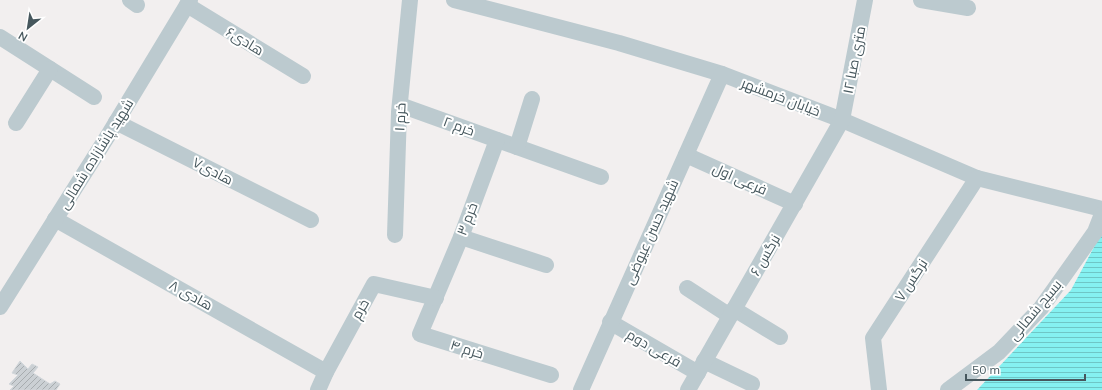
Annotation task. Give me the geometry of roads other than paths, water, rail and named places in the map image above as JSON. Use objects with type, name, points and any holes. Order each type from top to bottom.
[{"type":"street","name":"خرم ۱","points":[[395,235],[400,105],[410,0]]},
{"type":"street","name":"خیابان خرمشهر","points":[[454,0],[619,43],[722,74],[842,120],[977,178],[1102,209]]},
{"type":"street","name":"۱۲ متری صبا","points":[[842,120],[865,0]]},
{"type":"street","points":[[921,0],[968,8]]},
{"type":"street","name":"هادی۶","points":[[189,3],[303,76]]},
{"type":"street","name":"شهید پاشازاده شمالی","points":[[0,307],[189,3]]},
{"type":"street","points":[[0,38],[94,97]]},
{"type":"street","points":[[16,123],[50,69]]},
{"type":"street","name":"شهید حسن عیوضی","points":[[581,390],[610,322],[722,74]]},
{"type":"street","points":[[518,147],[532,99]]},
{"type":"street","name":"خرم ۲","points":[[400,105],[601,177]]},
{"type":"street","name":"نرگس ۶","points":[[688,390],[842,120]]},
{"type":"street","name":"هادی۷","points":[[116,122],[311,220]]},
{"type":"street","name":"خرم ۳","points":[[436,298],[461,237],[497,140]]},
{"type":"street","name":"فرعی اول","points":[[686,154],[794,204]]},
{"type":"street","name":"نرگس ۷","points":[[879,390],[873,338],[977,178]]},
{"type":"street","name":"بسیج شمالی","points":[[948,390],[999,352],[1041,308],[1095,232],[1102,214]]},
{"type":"street","name":"هادی ۸","points":[[55,219],[326,372]]},
{"type":"street","points":[[461,237],[546,265]]},
{"type":"street","name":"خرم","points":[[318,390],[326,372],[374,284],[436,298]]},
{"type":"street","points":[[687,288],[780,338]]},
{"type":"street","name":"خرم ۴","points":[[436,298],[420,334],[551,375]]},
{"type":"street","name":"فرعی دوم","points":[[610,322],[701,367],[752,384]]},
{"type":"water","points":[[1102,232],[1102,390],[977,390],[1071,290]]}]
